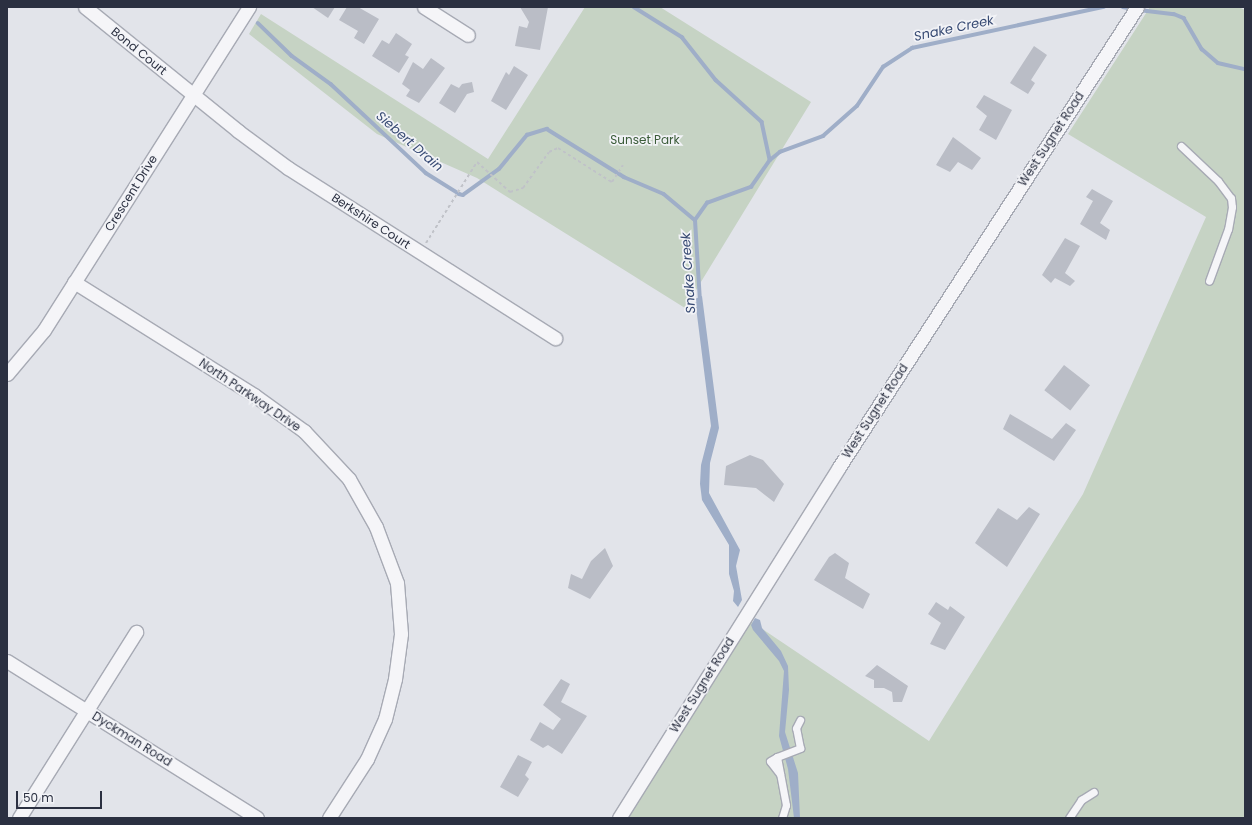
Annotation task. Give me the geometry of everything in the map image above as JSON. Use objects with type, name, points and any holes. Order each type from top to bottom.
[{"type":"street","name":"Bond Court","points":[[85,7],[193,95]]},
{"type":"street","name":"Crescent Drive","points":[[7,374],[44,330],[249,7]]},
{"type":"street","points":[[424,7],[468,35]]},
{"type":"street","name":"West Sugnet Road","points":[[619,818],[839,467],[1137,7]]},
{"type":"street","name":"Berkshire Court","points":[[193,95],[288,168],[555,338]]},
{"type":"street","name":"North Parkway Drive","points":[[74,282],[254,395],[304,431],[349,479],[376,527],[397,582],[401,634],[395,678],[385,719],[368,760],[329,818]]},
{"type":"street","points":[[19,818],[136,632]]},
{"type":"street","name":"Dyckman Road","points":[[7,661],[257,818]]},
{"type":"lane","points":[[1181,146],[1230,192],[1232,207],[1231,218],[1209,281]]},
{"type":"lane","points":[[782,818],[786,804],[780,774],[770,761],[800,748],[796,728],[800,720]]},
{"type":"lane","points":[[1070,818],[1080,800],[1094,792]]},
{"type":"path","points":[[420,252],[477,162],[510,192],[523,188],[549,152],[558,148],[610,181],[614,179],[623,164]]},
{"type":"green space","name":"Sunset Park","points":[[585,7],[660,7],[811,102],[685,308],[477,178],[377,134],[249,34],[261,14],[488,159]]},
{"type":"green space","points":[[1150,7],[1239,7],[1245,10],[1245,818],[626,818],[749,620],[929,741],[1083,494],[1206,217],[1068,134]]},
{"type":"water","points":[[702,296],[719,428],[710,463],[709,493],[740,550],[736,566],[742,600],[738,607],[733,601],[734,591],[729,574],[729,545],[702,500],[700,484],[701,465],[711,426],[695,299]]},
{"type":"water","points":[[755,618],[760,620],[762,628],[781,651],[788,666],[789,690],[785,732],[798,773],[800,818],[794,818],[788,769],[779,736],[784,671],[779,661],[753,630],[751,625]]},
{"type":"building","points":[[312,7],[335,7],[328,18]]},
{"type":"building","points":[[347,7],[358,7],[379,19],[364,44],[354,38],[358,31],[339,20]]},
{"type":"building","points":[[520,7],[548,7],[540,50],[515,46],[519,26],[527,28],[529,22]]},
{"type":"building","points":[[396,33],[412,44],[405,55],[409,57],[399,73],[372,56],[382,40],[389,44]]},
{"type":"building","points":[[1034,46],[1047,55],[1031,80],[1035,83],[1028,94],[1010,83]]},
{"type":"building","points":[[431,58],[445,68],[419,103],[406,96],[410,90],[402,84],[413,62],[423,69]]},
{"type":"building","points":[[514,66],[528,75],[506,110],[491,101],[506,72],[509,75]]},
{"type":"building","points":[[472,82],[474,92],[467,94],[455,113],[439,103],[451,84],[459,88],[462,84]]},
{"type":"building","points":[[984,95],[1012,110],[996,140],[979,130],[987,116],[976,107]]},
{"type":"building","points":[[953,137],[981,158],[972,170],[958,162],[950,172],[936,165]]},
{"type":"building","points":[[1092,189],[1113,201],[1100,223],[1110,230],[1106,240],[1080,224],[1093,201],[1086,197]]},
{"type":"building","points":[[1065,238],[1080,246],[1065,273],[1075,281],[1070,286],[1055,278],[1051,283],[1042,275]]},
{"type":"building","points":[[1064,365],[1090,385],[1070,411],[1044,390]]},
{"type":"building","points":[[1010,414],[1052,439],[1066,423],[1076,430],[1054,461],[1003,429]]},
{"type":"building","points":[[750,455],[763,460],[784,484],[774,502],[756,488],[724,485],[726,466]]},
{"type":"building","points":[[1029,507],[1040,514],[1007,567],[975,543],[998,508],[1017,520]]},
{"type":"building","points":[[605,548],[613,566],[590,599],[568,588],[571,574],[582,579],[591,561]]},
{"type":"building","points":[[835,553],[849,563],[845,578],[870,594],[863,609],[814,580],[829,557]]},
{"type":"building","points":[[936,602],[948,610],[950,606],[965,617],[945,650],[930,644],[941,623],[928,614]]},
{"type":"building","points":[[877,665],[908,686],[902,702],[893,702],[892,692],[884,688],[874,688],[874,680],[865,676]]},
{"type":"building","points":[[561,679],[570,684],[561,702],[587,716],[562,754],[548,745],[543,748],[530,740],[540,722],[553,730],[561,719],[543,705]]},
{"type":"building","points":[[518,755],[532,762],[525,775],[529,779],[518,797],[500,787]]},
{"type":"waterway","points":[[634,7],[682,37],[716,80],[762,122],[770,160]]},
{"type":"waterway","name":"Snake Creek","points":[[700,302],[695,220],[707,203],[751,187],[770,160],[780,152],[823,136],[857,106],[883,67],[912,48],[1104,7]]},
{"type":"waterway","name":"Snake Creek","points":[[1123,7],[1133,9]]},
{"type":"waterway","name":"Snake Creek","points":[[1139,10],[1174,14],[1184,18],[1202,49],[1218,63],[1245,69]]},
{"type":"waterway","name":"Siebert Drain","points":[[258,23],[292,56],[331,84],[426,173],[459,194],[463,195],[499,169],[527,135],[547,129],[624,177],[664,194],[695,220]]}]
